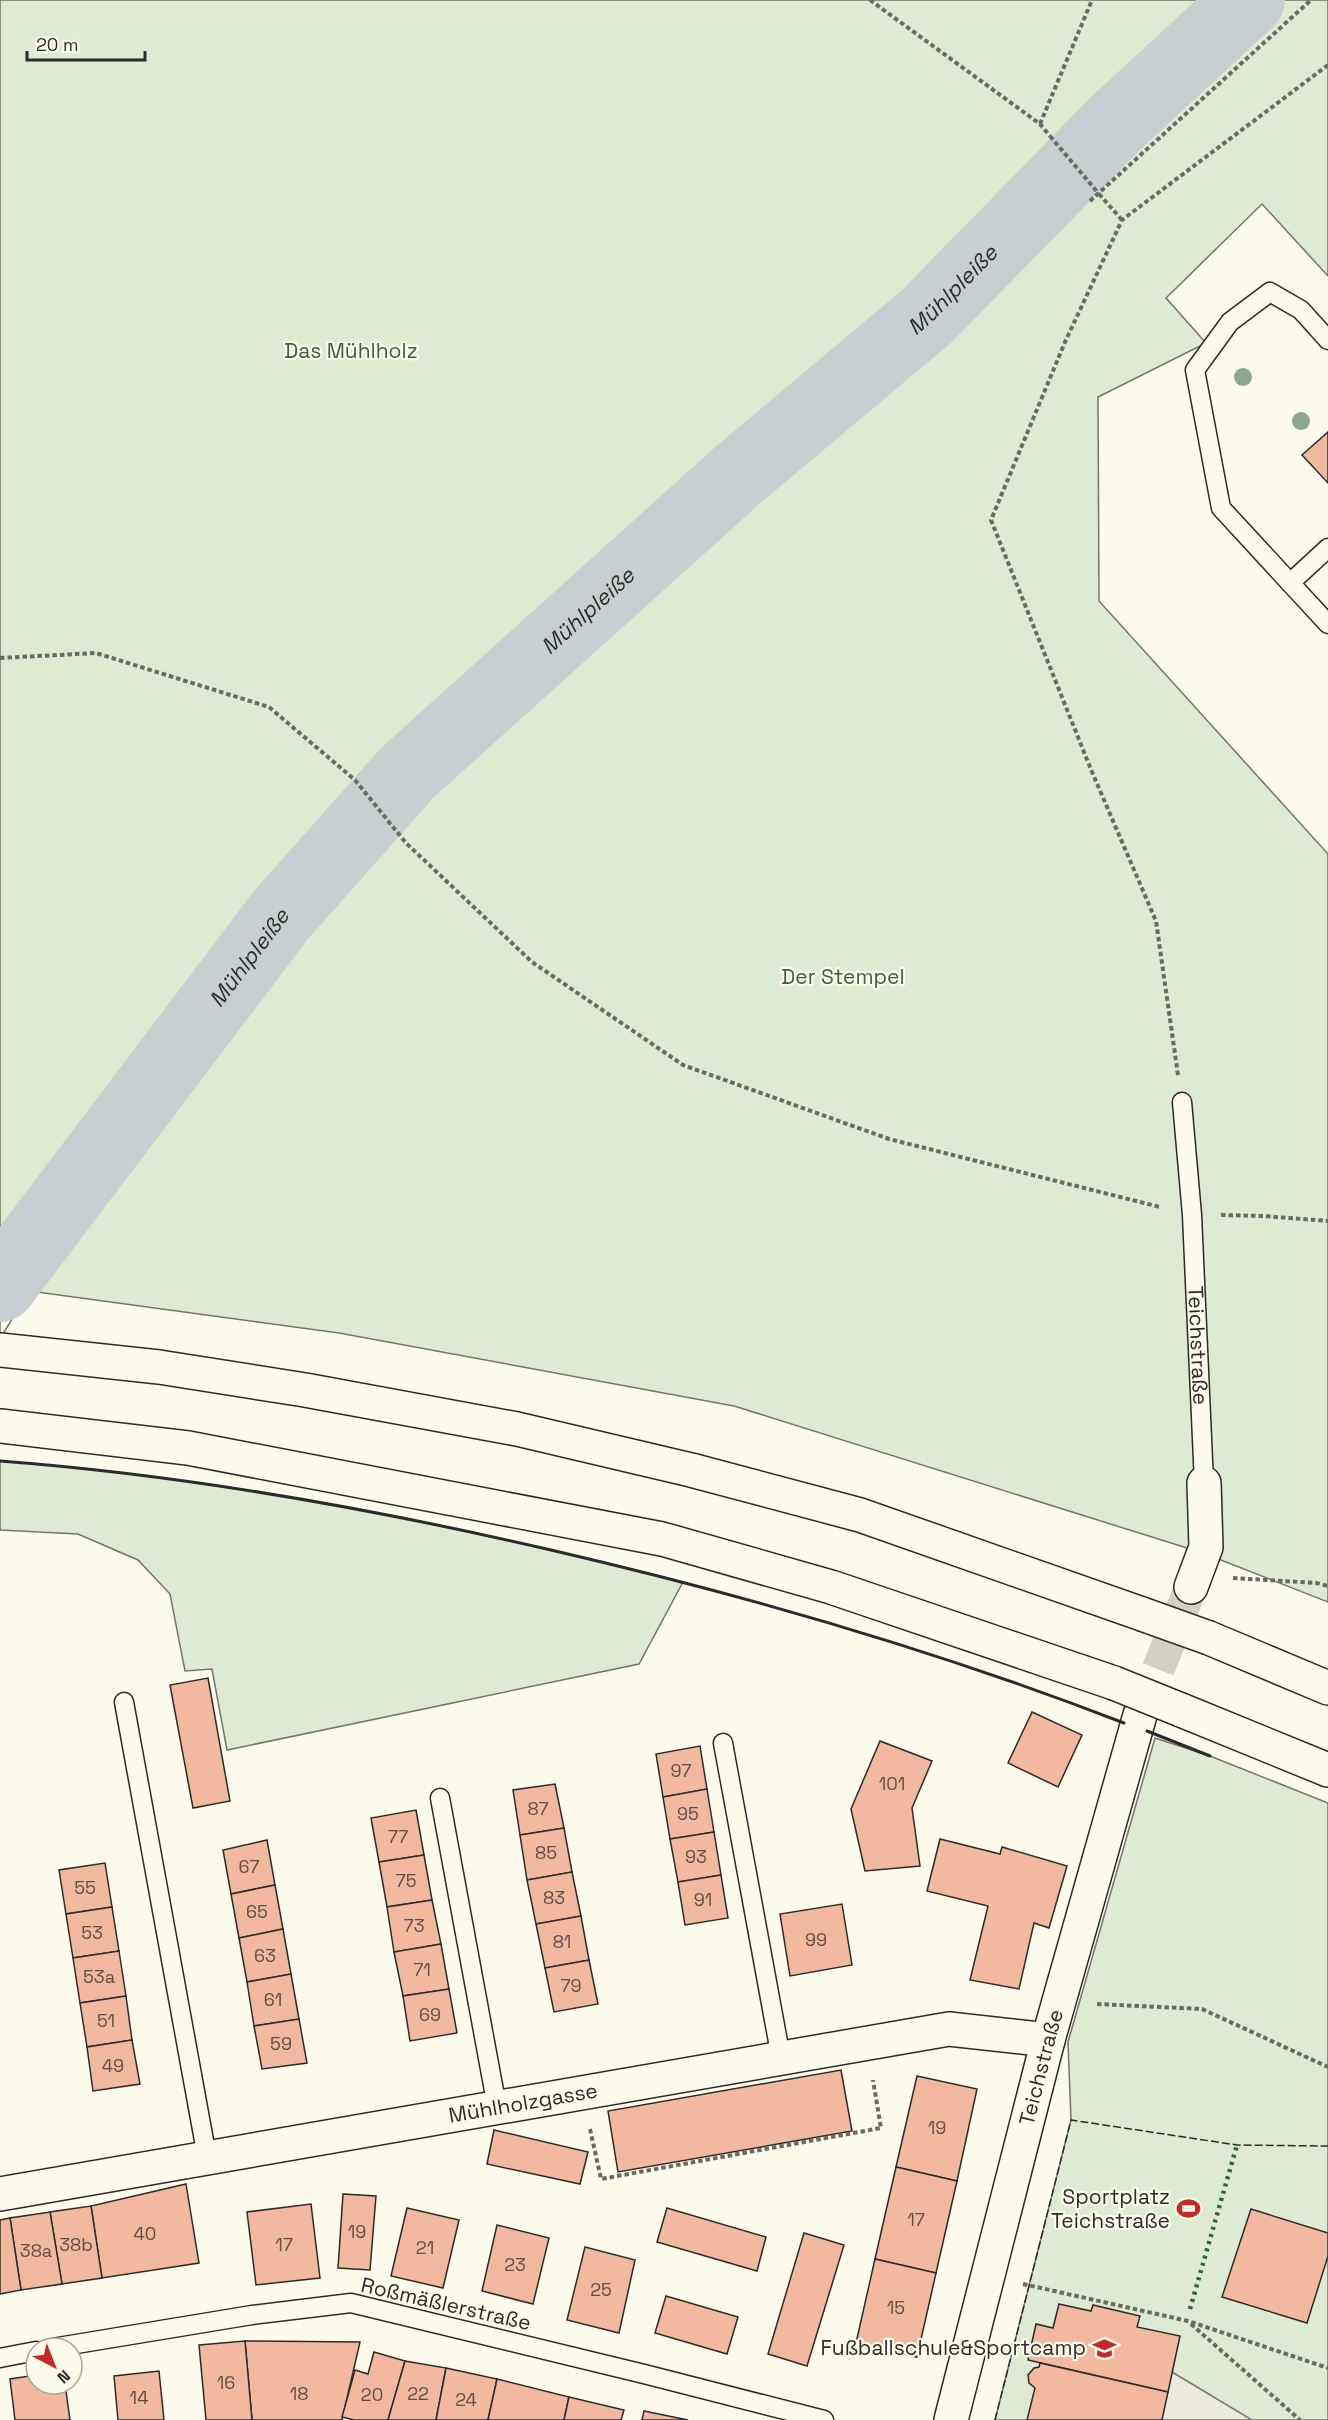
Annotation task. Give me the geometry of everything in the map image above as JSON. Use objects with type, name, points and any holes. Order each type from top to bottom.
[{"type":"main road","points":[[15,1351],[159,1367],[326,1394],[529,1431],[691,1470],[860,1515],[1209,1638],[1328,1688]]},
{"type":"main road","points":[[0,1426],[188,1448],[662,1539],[831,1587],[1114,1683],[1328,1770]]},
{"type":"main road","name":"Teichstraße","points":[[1194,1581],[1206,1547],[1204,1483]]},
{"type":"main road","name":"Teichstraße","points":[[951,2420],[1048,2040],[1140,1715]]},
{"type":"main road","name":"Mühlholzgasse","points":[[0,2194],[949,2029],[1048,2040]]},
{"type":"lane","points":[[1328,340],[1301,310],[1270,292],[1230,322],[1195,370],[1221,508],[1328,624]]},
{"type":"lane","points":[[1290,583],[1328,548]]},
{"type":"lane","name":"Teichstraße","points":[[1182,1102],[1192,1215],[1204,1483]]},
{"type":"lane","points":[[124,1702],[207,2157]]},
{"type":"lane","points":[[723,1743],[781,2058]]},
{"type":"lane","points":[[440,1798],[497,2107]]},
{"type":"lane","name":"Roßmäßlerstraße","points":[[84,2343],[252,2315],[351,2303],[824,2420]]},
{"type":"lane","points":[[0,2358],[24,2353]]},
{"type":"path","points":[[870,0],[1040,124],[1122,220]]},
{"type":"path","points":[[1040,124],[1092,0]]},
{"type":"path","points":[[1090,201],[1311,0]]},
{"type":"path","points":[[1182,1102],[1156,921],[1092,772],[991,520],[1065,342],[1122,220],[1328,65]]},
{"type":"path","points":[[0,658],[96,653],[268,707],[356,780],[406,843],[532,962],[683,1065],[889,1139],[1192,1215],[1263,1216],[1328,1221]]},
{"type":"path","points":[[1194,1581],[1316,1583],[1328,1586]]},
{"type":"path","points":[[1060,2002],[1202,2008],[1328,2067]]},
{"type":"path","points":[[582,2092],[601,2179],[881,2128],[868,2044]]},
{"type":"path","points":[[988,2274],[1188,2321],[1328,2368]]},
{"type":"path","points":[[1188,2321],[1300,2420]]},
{"type":"green space","points":[[0,0],[1328,0],[1328,276],[1262,204],[1166,298],[1206,343],[1098,397],[1099,601],[1328,854],[1328,1602],[1203,1553],[734,1406],[339,1333],[0,1287]]},
{"type":"green space","points":[[0,1461],[173,1479],[344,1507],[514,1542],[683,1582],[639,1664],[227,1750],[212,1669],[185,1671],[170,1594],[138,1560],[78,1534],[0,1530]]},
{"type":"green space","points":[[1155,1738],[1210,1756],[1328,1803],[1328,2420],[995,2420],[1071,2120],[1068,2042]]},
{"type":"shaded area","points":[[77,1212],[31,1280],[0,1336],[0,1256]]},
{"type":"shaded area","points":[[1172,2372],[1252,2420],[1161,2420]]},
{"type":"pier","points":[[0,1293],[26,1296],[0,1339]]},
{"type":"building","points":[[1328,432],[1328,483],[1302,455]]},
{"type":"building","points":[[208,1678],[230,1801],[193,1808],[170,1685]]},
{"type":"building","points":[[1032,1712],[1082,1735],[1058,1787],[1008,1763]]},
{"type":"building","points":[[880,1741],[932,1761],[912,1808],[920,1866],[865,1871],[851,1809]]},
{"type":"building","points":[[700,1746],[707,1789],[663,1797],[656,1754]]},
{"type":"building","points":[[555,1784],[564,1828],[520,1835],[513,1790]]},
{"type":"building","points":[[707,1789],[714,1832],[670,1839],[663,1797]]},
{"type":"building","points":[[416,1810],[424,1855],[379,1862],[371,1818]]},
{"type":"building","points":[[564,1828],[572,1872],[527,1880],[520,1835]]},
{"type":"building","points":[[714,1832],[721,1875],[678,1882],[670,1839]]},
{"type":"building","points":[[940,1839],[1000,1854],[1002,1847],[1067,1866],[1049,1928],[1034,1923],[1019,1989],[970,1980],[988,1906],[927,1891]]},
{"type":"building","points":[[267,1840],[275,1885],[231,1894],[223,1850]]},
{"type":"building","points":[[424,1855],[432,1900],[387,1907],[379,1862]]},
{"type":"building","points":[[105,1863],[112,1907],[66,1914],[59,1870]]},
{"type":"building","points":[[572,1872],[581,1916],[536,1924],[527,1880]]},
{"type":"building","points":[[721,1875],[728,1918],[685,1925],[678,1882]]},
{"type":"building","points":[[275,1885],[283,1929],[239,1938],[231,1894]]},
{"type":"building","points":[[432,1900],[441,1944],[394,1952],[387,1907]]},
{"type":"building","points":[[842,1904],[852,1965],[790,1976],[780,1914]]},
{"type":"building","points":[[112,1907],[119,1951],[73,1958],[66,1914]]},
{"type":"building","points":[[581,1916],[589,1960],[545,1968],[536,1924]]},
{"type":"building","points":[[283,1929],[291,1974],[247,1982],[239,1938]]},
{"type":"building","points":[[441,1944],[449,1989],[403,1996],[394,1952]]},
{"type":"building","points":[[119,1951],[126,1996],[80,2003],[73,1958]]},
{"type":"building","points":[[589,1960],[598,2004],[554,2012],[545,1968]]},
{"type":"building","points":[[291,1974],[299,2019],[254,2026],[247,1982]]},
{"type":"building","points":[[449,1989],[457,2033],[410,2041],[403,1996]]},
{"type":"building","points":[[126,1996],[132,2040],[87,2047],[80,2003]]},
{"type":"building","points":[[299,2019],[307,2063],[262,2069],[254,2026]]},
{"type":"building","points":[[132,2040],[140,2084],[93,2091],[87,2047]]},
{"type":"building","points":[[841,2070],[852,2131],[618,2172],[608,2111]]},
{"type":"building","points":[[917,2076],[977,2089],[957,2181],[896,2167]]},
{"type":"building","points":[[494,2130],[588,2152],[580,2184],[487,2164]]},
{"type":"building","points":[[896,2167],[957,2181],[936,2273],[875,2259]]},
{"type":"building","points":[[186,2184],[199,2263],[102,2278],[91,2206]]},
{"type":"building","points":[[343,2194],[376,2196],[370,2270],[338,2268]]},
{"type":"building","points":[[311,2204],[320,2278],[256,2285],[247,2212]]},
{"type":"building","points":[[91,2206],[102,2278],[62,2284],[50,2212]]},
{"type":"building","points":[[407,2208],[459,2220],[443,2288],[391,2276]]},
{"type":"building","points":[[667,2208],[766,2237],[757,2271],[657,2242]]},
{"type":"building","points":[[1251,2209],[1328,2233],[1328,2256],[1307,2323],[1222,2297]]},
{"type":"building","points":[[50,2212],[62,2284],[21,2290],[10,2218]]},
{"type":"building","points":[[10,2218],[21,2290],[0,2294],[0,2220]]},
{"type":"building","points":[[497,2225],[549,2238],[533,2304],[482,2291]]},
{"type":"building","points":[[804,2233],[844,2245],[807,2366],[768,2354]]},
{"type":"building","points":[[585,2247],[635,2260],[619,2333],[567,2320]]},
{"type":"building","points":[[875,2259],[936,2273],[917,2357],[856,2343]]},
{"type":"building","points":[[666,2296],[738,2317],[727,2354],[655,2333]]},
{"type":"building","name":"Fußballschule&Sportcamp","points":[[1059,2304],[1091,2311],[1093,2305],[1140,2316],[1137,2327],[1180,2336],[1168,2392],[1028,2360],[1036,2324],[1053,2328]]},
{"type":"building","points":[[245,2341],[360,2342],[342,2420],[252,2420]]},
{"type":"building","points":[[245,2341],[252,2420],[206,2420],[199,2345]]},
{"type":"building","points":[[374,2352],[405,2361],[388,2420],[354,2420],[342,2417],[355,2370],[368,2374]]},
{"type":"building","points":[[405,2361],[446,2368],[436,2420],[388,2420]]},
{"type":"building","points":[[1040,2363],[1168,2392],[1162,2420],[1027,2420],[1035,2388],[1029,2383],[1028,2375],[1034,2368],[1039,2367]]},
{"type":"building","points":[[446,2368],[497,2379],[488,2420],[436,2420]]},
{"type":"building","points":[[159,2371],[164,2420],[118,2420],[114,2376]]},
{"type":"building","points":[[24,2377],[24,2396],[67,2396],[70,2420],[15,2420],[10,2379]]},
{"type":"building","points":[[497,2379],[569,2397],[564,2420],[488,2420]]},
{"type":"building","points":[[569,2397],[624,2410],[621,2420],[564,2420]]},
{"type":"building","points":[[644,2411],[688,2420],[642,2420]]},
{"type":"waterway","name":"Mühlpleiße","points":[[0,1286],[281,915],[407,773],[739,474],[926,317],[1114,125],[1249,0]]},
{"type":"tunnel","points":[[1140,1715],[1191,1587]]},
{"type":"hedge","points":[[1190,2309],[1237,2145]]},
{"type":"fence","points":[[995,2420],[1071,2120],[1237,2145],[1328,2146]]},
{"type":"wall","points":[[0,1461],[139,1475],[277,1495],[415,1520],[624,1567],[912,1648],[1124,1723]]},
{"type":"wall","points":[[1147,1731],[1210,1756]]},
{"type":"place","name":"Sportplatz Teichstraße","points":[[1188,2209]]},
{"type":"place","name":"Fußballschule&Sportcamp","points":[[1104,2348]]},
{"type":"park label","name":"Das Mühlholz","points":[[351,351]]},
{"type":"park label","name":"Der Stempel","points":[[843,977]]}]
